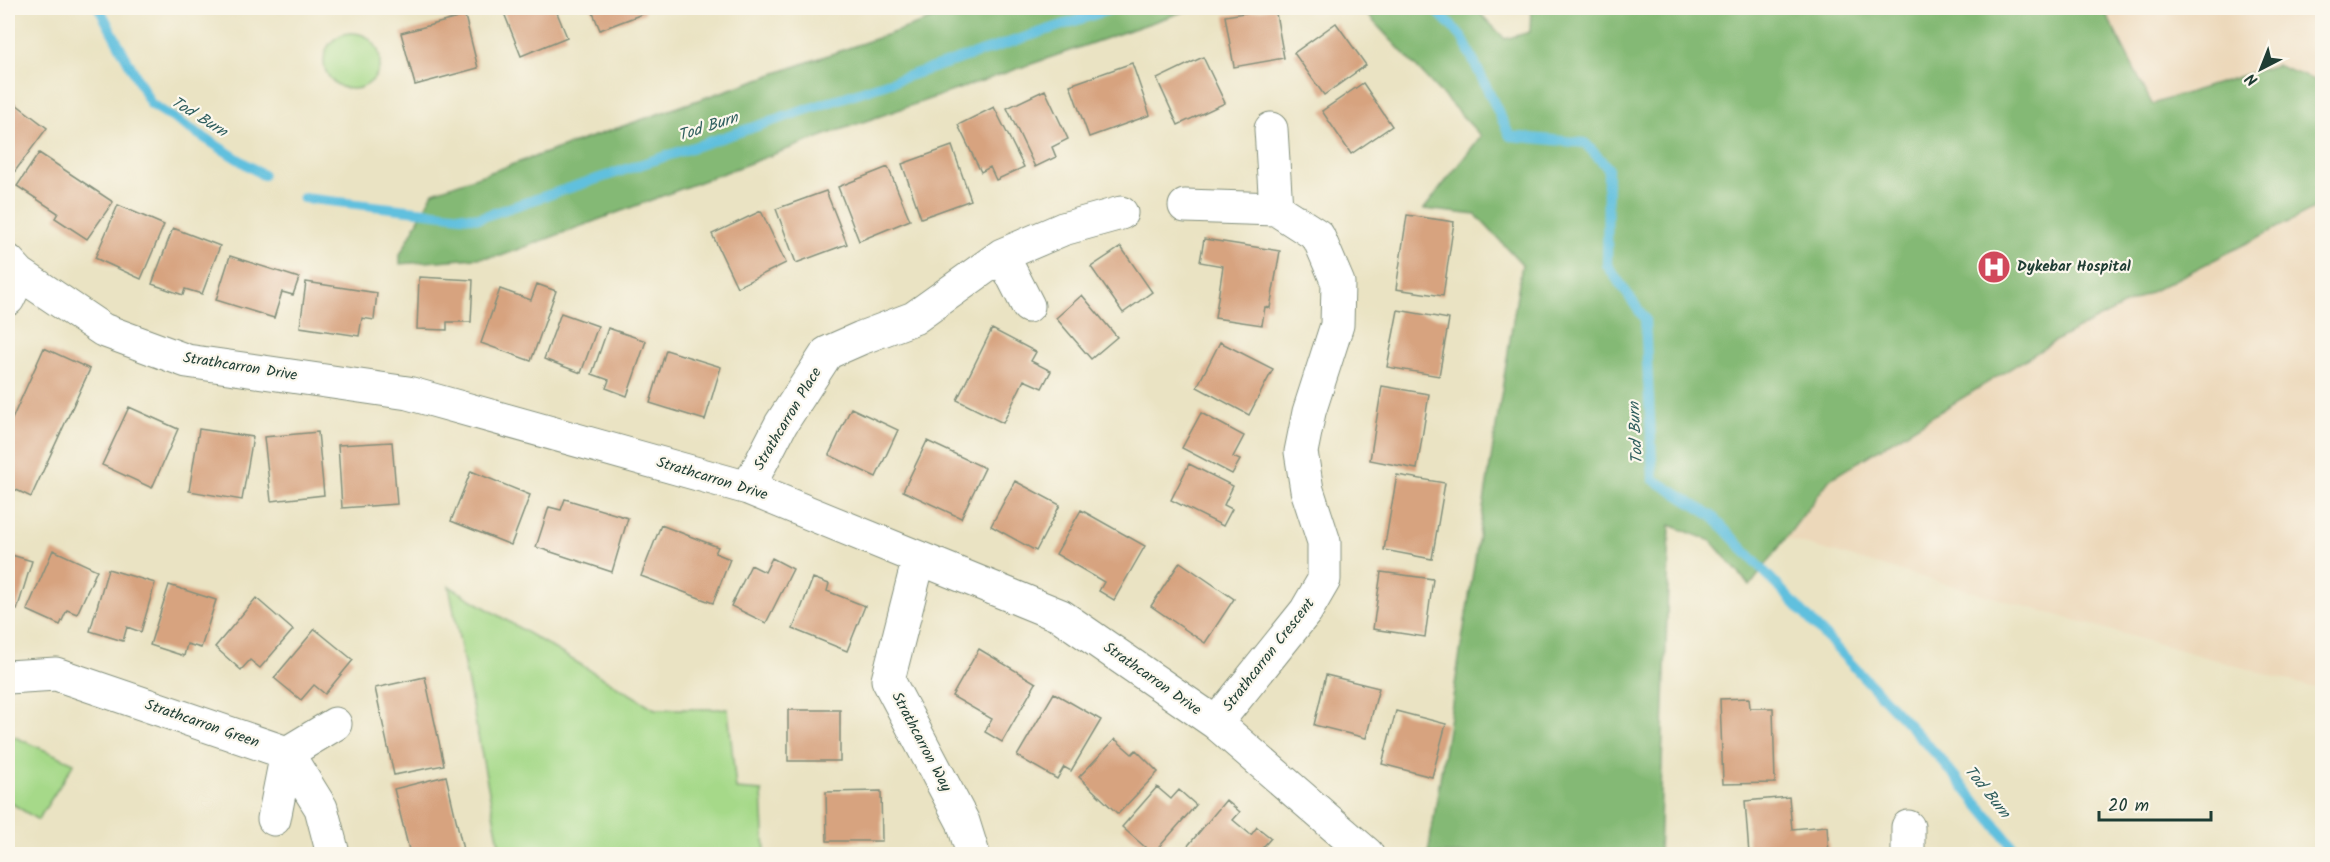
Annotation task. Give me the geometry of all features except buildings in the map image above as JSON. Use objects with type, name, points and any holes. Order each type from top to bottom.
[{"type":"street","points":[[1185,206],[1276,209],[1271,129]]},
{"type":"street","name":"Strathcarron Crescent","points":[[1216,723],[1306,611],[1324,580],[1324,542],[1307,490],[1301,452],[1309,412],[1337,326],[1338,283],[1318,236],[1276,209]]},
{"type":"street","name":"Strathcarron Place","points":[[748,488],[782,424],[827,353],[914,318],[1002,255],[1063,229],[1121,213]]},
{"type":"street","points":[[1002,255],[1028,306]]},
{"type":"street","name":"Strathcarron Drive","points":[[12,278],[103,330],[187,361],[408,393],[748,488],[1061,616],[1216,723],[1367,855]]},
{"type":"street","name":"Strathcarron Way","points":[[919,558],[888,680],[963,822],[973,855]]},
{"type":"street","name":"Strathcarron Green","points":[[8,677],[56,674],[287,753]]},
{"type":"street","points":[[274,819],[287,753],[335,724]]},
{"type":"street","points":[[287,753],[321,808],[333,855]]},
{"type":"shaded area","name":"Dykebar Hospital","points":[[1590,8],[2322,8],[2322,690],[1741,526]]},
{"type":"green space","points":[[964,8],[1194,8],[831,133],[501,256],[400,264],[400,255],[433,192]]},
{"type":"green space","points":[[1361,8],[1475,8],[1505,39],[1530,32],[1531,8],[2103,8],[2152,104],[2276,65],[2322,83],[2322,202],[2318,207],[2062,337],[1830,479],[1750,586],[1711,541],[1670,525],[1659,854],[1428,854],[1522,264],[1476,215],[1424,209],[1481,136]]},
{"type":"green space","points":[[352,33],[363,35],[372,41],[378,50],[380,61],[378,72],[372,81],[363,87],[352,89],[341,87],[332,81],[326,72],[324,61],[326,50],[332,41],[341,35]]},
{"type":"green space","points":[[449,586],[655,709],[728,709],[736,789],[762,791],[765,854],[501,854]]},
{"type":"green space","points":[[8,734],[74,763],[38,820],[8,801]]},
{"type":"waterway","name":"Tod Burn","points":[[99,8],[151,104],[263,175]]},
{"type":"waterway","name":"Tod Burn","points":[[303,198],[479,218],[1114,8]]},
{"type":"waterway","name":"Tod Burn","points":[[1434,8],[1462,37],[1510,136],[1585,143],[1608,168],[1607,265],[1645,319],[1653,479],[1712,516],[1938,756],[2019,854]]},
{"type":"place","name":"Dykebar Hospital","points":[[1994,267]]}]
